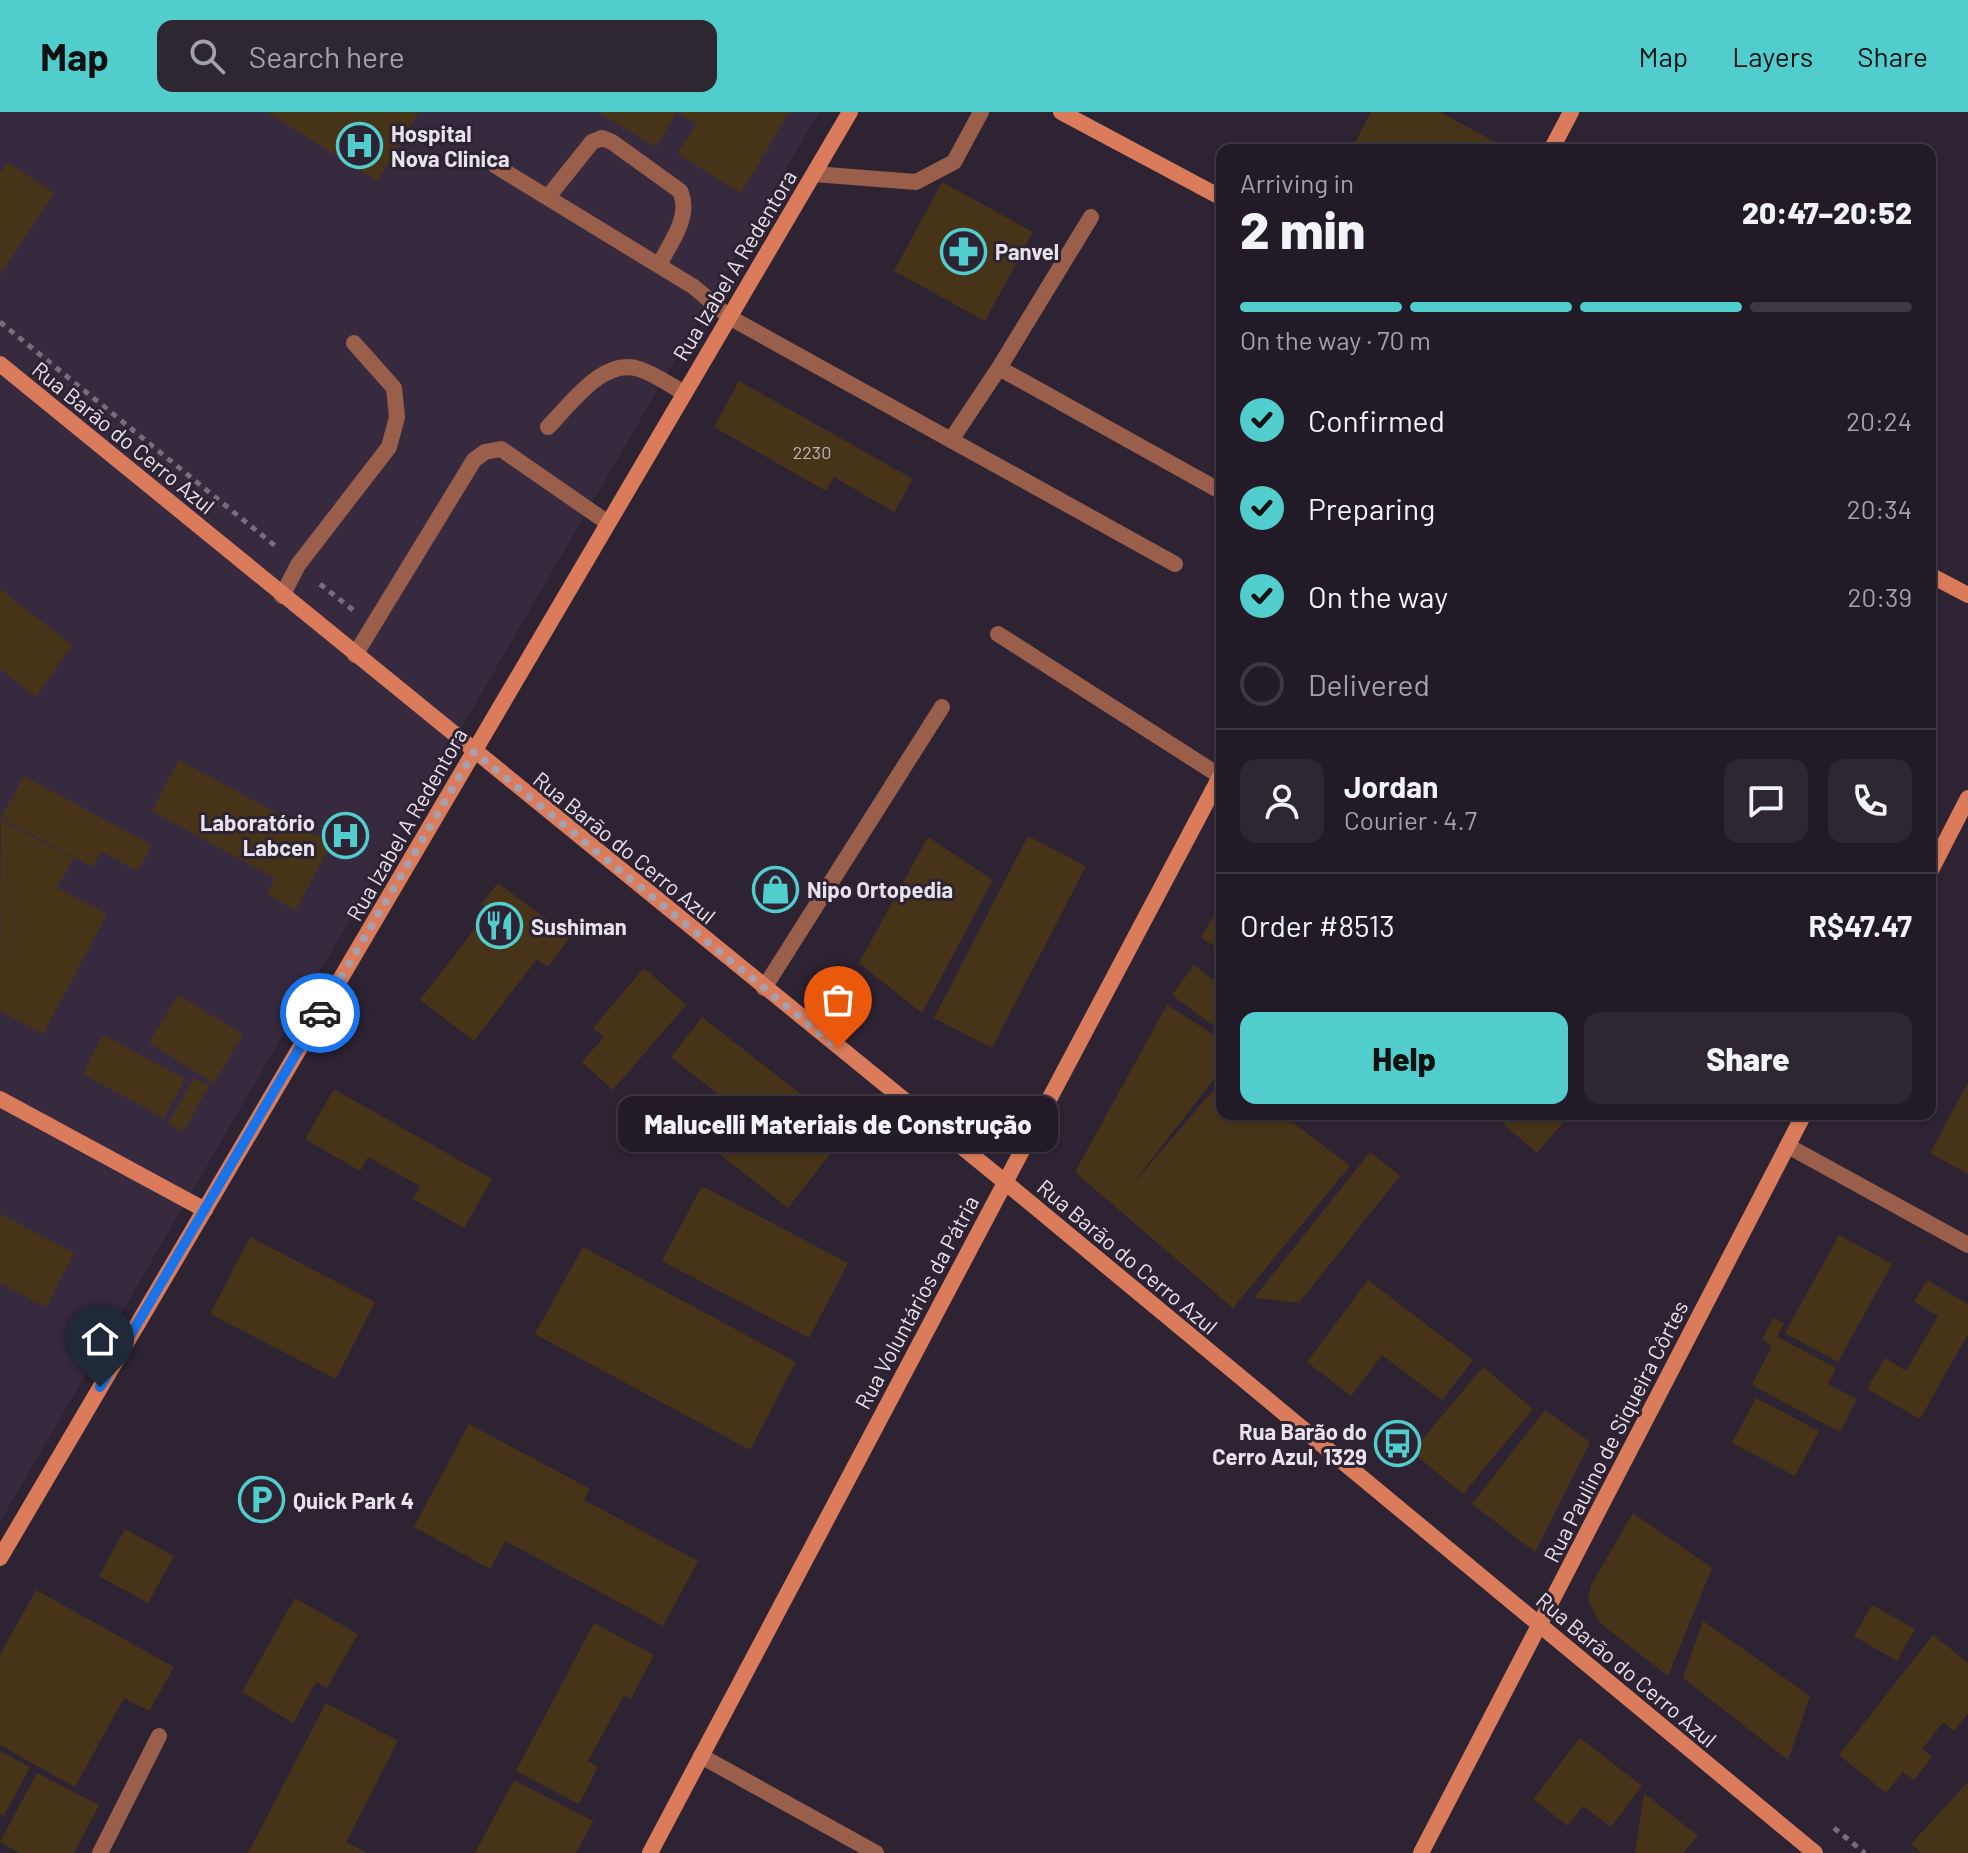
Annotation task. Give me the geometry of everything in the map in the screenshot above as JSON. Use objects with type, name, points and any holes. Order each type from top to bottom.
[{"type":"main road","name":"Rua Izabel A Redentora","points":[[0,1558],[850,112]]},
{"type":"main road","points":[[1061,112],[1216,195]]},
{"type":"main road","points":[[1554,144],[1571,112]]},
{"type":"main road","name":"Rua Barão do Cerro Azul","points":[[0,364],[1005,1182],[1815,1853]]},
{"type":"main road","points":[[1936,578],[1968,595]]},
{"type":"main road","name":"Rua Voluntários da Pátria","points":[[650,1853],[1216,783]]},
{"type":"main road","points":[[1936,860],[1968,798]]},
{"type":"main road","points":[[0,1099],[205,1210]]},
{"type":"main road","name":"Rua Paulino de Siqueira Côrtes","points":[[1421,1853],[1801,1120]]},
{"type":"street","points":[[814,174],[916,182],[954,162],[981,112]]},
{"type":"street","points":[[548,197],[592,142],[602,138],[612,142],[680,191],[685,202],[683,217],[659,265]]},
{"type":"street","points":[[496,166],[694,287],[729,317],[1175,564]]},
{"type":"street","points":[[951,440],[1091,217]]},
{"type":"street","points":[[282,596],[298,565],[389,447],[397,417],[394,388],[354,343]]},
{"type":"street","points":[[548,427],[606,371],[625,366],[640,369],[684,393]]},
{"type":"street","points":[[999,368],[1216,489]]},
{"type":"street","points":[[355,655],[474,460],[485,452],[501,449],[608,523]]},
{"type":"street","points":[[998,634],[1216,771]]},
{"type":"street","points":[[764,988],[942,707]]},
{"type":"street","points":[[1788,1146],[1968,1245]]},
{"type":"street","points":[[100,1853],[159,1736]]},
{"type":"street","points":[[701,1756],[876,1853]]},
{"type":"path","points":[[0,322],[373,627]]},
{"type":"shaded area","points":[[0,112],[819,112],[0,1522]]},
{"type":"building","name":"Hospital Nova Clinica","points":[[267,112],[419,112],[377,181]]},
{"type":"building","points":[[598,112],[677,112],[656,147]]},
{"type":"building","points":[[677,112],[789,112],[741,193],[678,154],[696,124]]},
{"type":"building","points":[[1371,112],[1440,112],[1495,142],[1494,144],[1354,144]]},
{"type":"building","points":[[8,162],[54,193],[0,275],[0,174]]},
{"type":"building","name":"Panvel","points":[[942,182],[1033,232],[985,321],[894,271]]},
{"type":"building","points":[[739,381],[913,479],[894,512],[834,477],[826,491],[714,427]]},
{"type":"building","points":[[0,589],[72,645],[36,697],[0,669]]},
{"type":"building","points":[[179,760],[331,843],[296,910],[267,894],[275,878],[152,811]]},
{"type":"building","points":[[24,776],[151,845],[138,871],[101,851],[92,867],[1,818]]},
{"type":"building","points":[[1,820],[73,858],[57,888],[107,914],[43,1034],[0,1011]]},
{"type":"building","points":[[1028,836],[1086,866],[992,1048],[934,1018]]},
{"type":"building","points":[[928,837],[993,880],[922,1013],[859,963]]},
{"type":"building","points":[[498,883],[570,937],[548,967],[537,959],[474,1041],[420,1000],[489,910],[481,904]]},
{"type":"building","points":[[1216,912],[1216,947],[1201,938]]},
{"type":"building","points":[[1194,965],[1216,982],[1216,1028],[1172,995]]},
{"type":"building","points":[[644,968],[686,1005],[613,1090],[582,1062],[604,1037],[593,1028]]},
{"type":"building","points":[[178,995],[243,1034],[214,1083],[149,1043]]},
{"type":"building","points":[[1167,1005],[1216,1036],[1216,1077],[1126,1192],[1216,1087],[1216,1120],[1290,1120],[1350,1166],[1233,1308],[1075,1172]]},
{"type":"building","points":[[702,1017],[848,1131],[788,1208],[703,1141],[732,1105],[671,1057]]},
{"type":"building","points":[[103,1035],[185,1079],[164,1118],[83,1074]]},
{"type":"building","points":[[194,1078],[209,1086],[183,1132],[168,1124]]},
{"type":"building","points":[[1968,1083],[1968,1174],[1930,1153]]},
{"type":"building","points":[[334,1089],[492,1179],[464,1228],[413,1199],[420,1186],[368,1157],[360,1171],[305,1139]]},
{"type":"building","points":[[1499,1120],[1563,1120],[1537,1153]]},
{"type":"building","points":[[1370,1152],[1400,1176],[1299,1303],[1254,1298]]},
{"type":"building","points":[[702,1186],[848,1263],[809,1338],[662,1261]]},
{"type":"building","points":[[0,1214],[74,1253],[46,1307],[0,1283]]},
{"type":"building","points":[[1839,1235],[1892,1264],[1838,1362],[1785,1333]]},
{"type":"building","points":[[250,1237],[375,1302],[336,1379],[210,1314]]},
{"type":"building","points":[[583,1247],[796,1362],[750,1450],[535,1334]]},
{"type":"building","points":[[1368,1280],[1473,1360],[1442,1400],[1382,1355],[1351,1396],[1307,1362]]},
{"type":"building","points":[[1927,1280],[1968,1304],[1968,1334],[1920,1419],[1867,1389],[1885,1358],[1906,1371],[1938,1316],[1914,1302]]},
{"type":"building","points":[[1773,1318],[1784,1323],[1777,1337],[1836,1368],[1828,1384],[1857,1399],[1840,1432],[1752,1385],[1772,1346],[1762,1340]]},
{"type":"building","points":[[1483,1367],[1533,1409],[1463,1494],[1412,1452]]},
{"type":"building","points":[[1756,1398],[1819,1431],[1795,1476],[1732,1443]]},
{"type":"building","points":[[1545,1410],[1590,1442],[1535,1552],[1472,1504]]},
{"type":"building","points":[[469,1424],[590,1489],[584,1500],[698,1561],[663,1626],[505,1541],[490,1569],[414,1527]]},
{"type":"building","points":[[1633,1513],[1712,1568],[1668,1676],[1600,1623],[1588,1600],[1591,1585]]},
{"type":"building","points":[[125,1529],[174,1556],[148,1603],[99,1576]]},
{"type":"building","points":[[36,1590],[174,1667],[149,1711],[124,1698],[75,1787],[0,1745],[0,1655]]},
{"type":"building","points":[[295,1598],[358,1634],[327,1688],[316,1682],[293,1723],[242,1692]]},
{"type":"building","points":[[1872,1605],[1915,1629],[1897,1661],[1854,1636]]},
{"type":"building","points":[[1703,1621],[1810,1696],[1788,1760],[1683,1678]]},
{"type":"building","points":[[594,1623],[654,1655],[631,1699],[624,1695],[588,1761],[598,1767],[579,1804],[516,1771]]},
{"type":"building","points":[[1933,1635],[1968,1663],[1968,1713],[1954,1731],[1943,1722],[1922,1749],[1932,1757],[1914,1780],[1903,1772],[1886,1793],[1839,1755]]},
{"type":"building","points":[[326,1703],[398,1741],[346,1842],[367,1853],[248,1853]]},
{"type":"building","points":[[1580,1738],[1642,1786],[1611,1827],[1583,1806],[1568,1826],[1533,1799]]},
{"type":"building","points":[[0,1751],[30,1767],[4,1816],[0,1814]]},
{"type":"building","points":[[37,1773],[99,1805],[74,1853],[20,1853],[0,1842]]},
{"type":"building","points":[[514,1780],[593,1821],[576,1853],[475,1853]]},
{"type":"building","points":[[1968,1782],[1968,1853],[1921,1853],[1911,1844]]},
{"type":"building","points":[[1644,1793],[1698,1836],[1683,1853],[1635,1853]]},
{"type":"way so far","points":[[320,1013],[474,752],[838,1048]]},
{"type":"place","name":"Hospital Nova Clinica","points":[[360,146]]},
{"type":"place","name":"Panvel","points":[[964,251]]},
{"type":"place","name":"Laboratório Labcen","points":[[346,835]]},
{"type":"place","name":"Nipo Ortopedia","points":[[776,889]]},
{"type":"place","name":"Sushiman","points":[[500,926]]},
{"type":"place","name":"Malucelli Materiais de Construção","points":[[838,1048]]},
{"type":"place","name":"Rua Barão do Cerro Azul, 1329","points":[[1398,1444]]},
{"type":"place","name":"Quick Park 4","points":[[262,1500]]},
{"type":"route","points":[[100,1387],[320,1013]]}]
